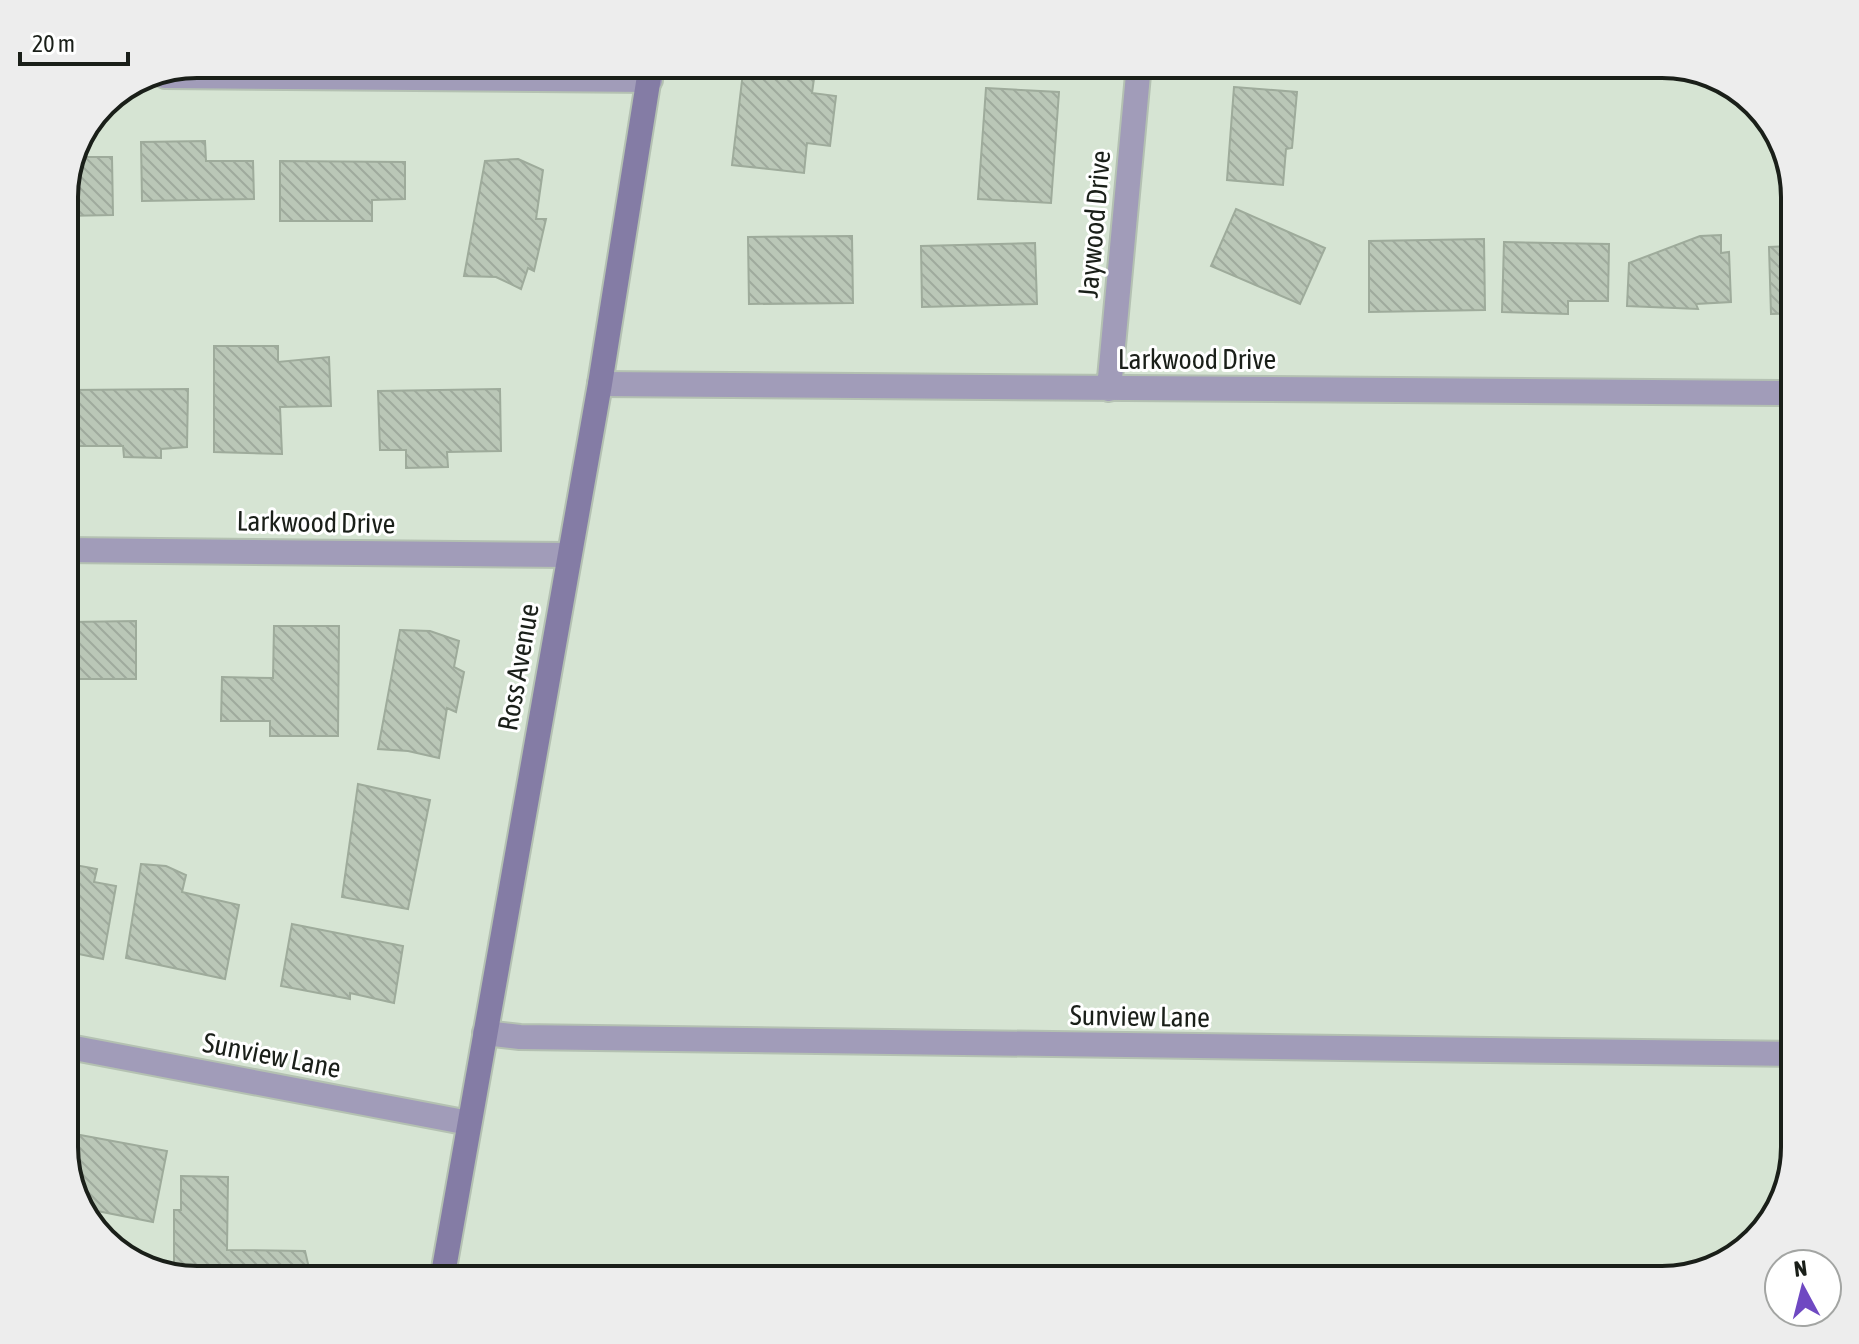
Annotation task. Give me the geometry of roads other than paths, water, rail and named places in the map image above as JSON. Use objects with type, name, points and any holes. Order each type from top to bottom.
[{"type":"street","name":"Ross Avenue","points":[[444,1266],[600,384],[649,78]]},
{"type":"street","name":"Jaywood Drive","points":[[1109,389],[1138,78]]},
{"type":"street","name":"Larkwood Drive","points":[[600,384],[1781,393]]},
{"type":"street","name":"Larkwood Drive","points":[[78,550],[568,555]]},
{"type":"street","name":"Sunview Lane","points":[[485,1033],[520,1037],[1781,1054]]},
{"type":"street","name":"Sunview Lane","points":[[78,1049],[469,1123]]}]
